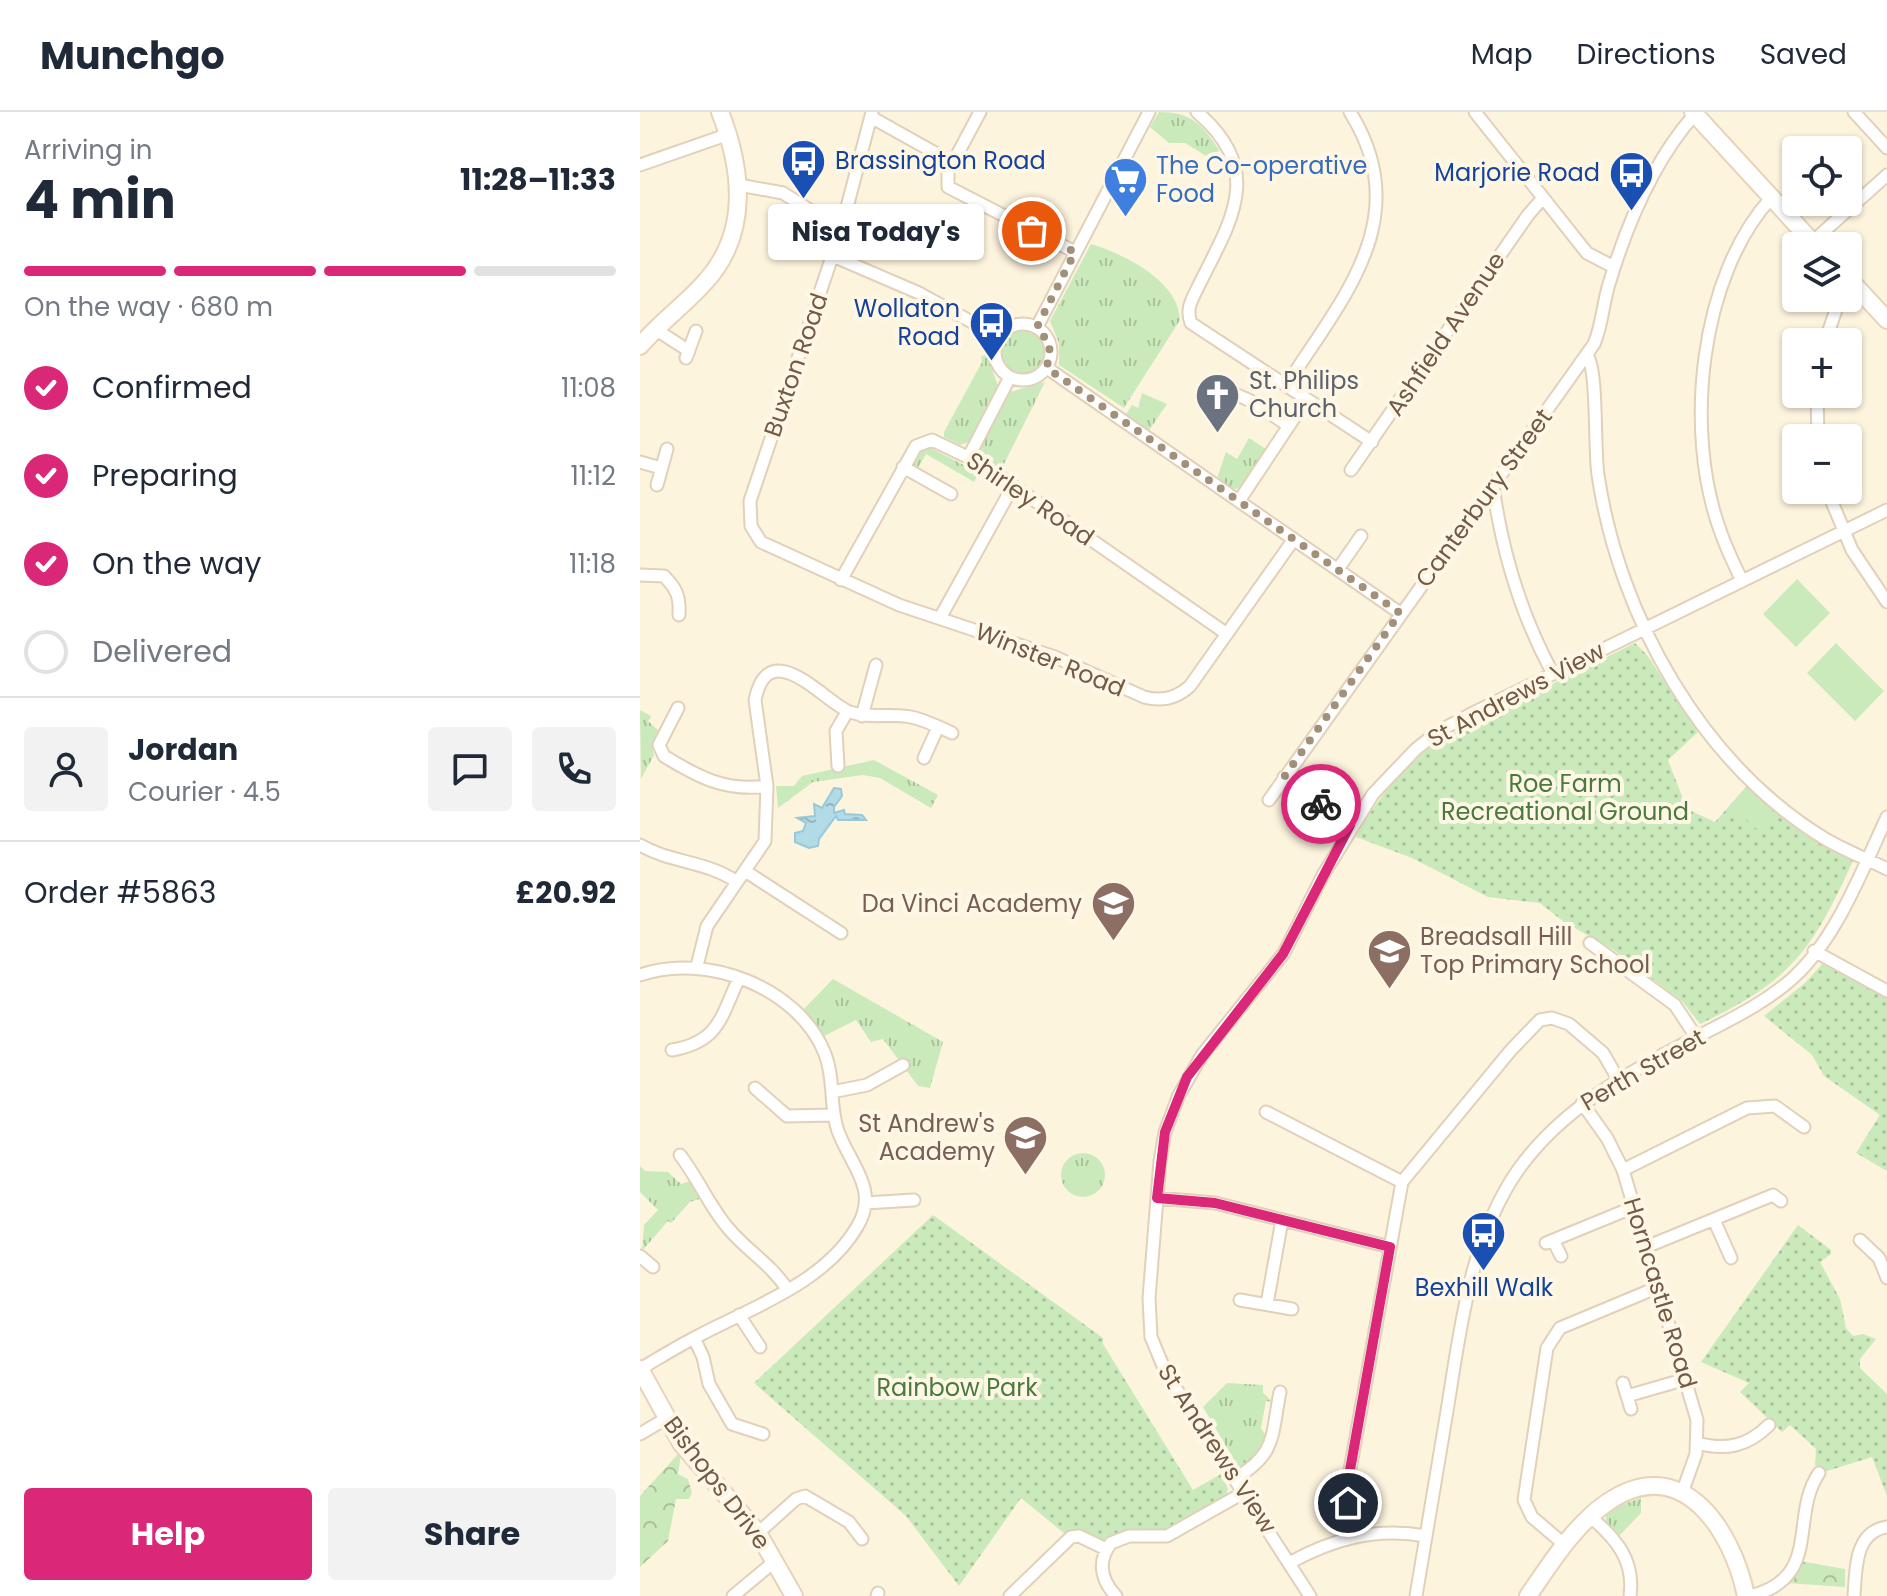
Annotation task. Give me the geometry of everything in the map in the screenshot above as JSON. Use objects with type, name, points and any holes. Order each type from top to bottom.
[{"type":"street","points":[[640,346],[707,280],[731,237],[739,185],[729,134],[720,112]]},
{"type":"street","points":[[980,112],[950,168],[948,187],[1075,252]]},
{"type":"street","points":[[1037,327],[1149,112]]},
{"type":"street","points":[[1197,112],[1224,143],[1233,165],[1238,192],[1231,225],[1189,306],[1188,316],[1198,330],[1372,442]]},
{"type":"street","points":[[1286,386],[1351,285],[1372,242],[1374,186],[1361,135],[1350,112]]},
{"type":"street","points":[[1475,112],[1587,253],[1614,267]]},
{"type":"street","points":[[1854,112],[1887,148]]},
{"type":"street","points":[[1694,113],[1803,232]]},
{"type":"street","name":"Canterbury Street","points":[[1269,800],[1587,355],[1596,339],[1614,267],[1646,189],[1694,113]]},
{"type":"street","points":[[872,114],[950,168]]},
{"type":"street","name":"Buxton Road","points":[[751,526],[748,509],[752,492],[833,256],[872,114]]},
{"type":"street","points":[[640,165],[729,134]]},
{"type":"street","points":[[1827,232],[1887,175]]},
{"type":"street","points":[[739,185],[783,193],[841,230]]},
{"type":"street","points":[[1742,581],[1719,529],[1710,492],[1701,419],[1702,388],[1715,309],[1731,261],[1749,227],[1772,197]]},
{"type":"street","name":"Ashfield Avenue","points":[[1351,470],[1542,199]]},
{"type":"street","points":[[833,256],[919,293],[999,337]]},
{"type":"street","points":[[1862,295],[1887,320]]},
{"type":"street","points":[[1016,325],[1037,327],[1050,345],[1047,368],[1026,380],[1010,377],[997,360],[999,337],[1016,325]]},
{"type":"street","points":[[655,329],[687,354],[696,331]]},
{"type":"street","points":[[1587,355],[1592,365],[1594,451],[1606,531],[1643,629],[1680,693],[1733,759],[1775,800],[1826,840],[1887,869]]},
{"type":"street","points":[[1047,368],[1400,613]]},
{"type":"street","points":[[1572,375],[1593,384]]},
{"type":"street","points":[[969,456],[1010,377]]},
{"type":"street","points":[[1215,385],[1253,402],[1289,426]]},
{"type":"street","points":[[1239,501],[1306,400]]},
{"type":"street","name":"Shirley Road","points":[[841,580],[903,467],[916,446],[927,440],[969,456],[1227,634]]},
{"type":"street","points":[[657,485],[667,449]]},
{"type":"street","points":[[640,462],[661,468]]},
{"type":"street","points":[[903,467],[951,494]]},
{"type":"street","points":[[940,618],[1013,486]]},
{"type":"street","points":[[1493,486],[1500,534],[1514,584],[1553,674]]},
{"type":"street","points":[[1832,504],[1842,532],[1887,602]]},
{"type":"street","name":"St Andrews View","points":[[1310,1596],[1166,1373],[1151,1337],[1149,1298],[1165,1132],[1187,1077],[1283,954],[1350,825],[1396,766],[1439,731],[1887,510]]},
{"type":"street","name":"Winster Road","points":[[751,526],[771,549],[841,580],[1055,657],[1151,699],[1169,698],[1186,690],[1294,539]]},
{"type":"street","points":[[1338,569],[1361,536]]},
{"type":"street","points":[[640,575],[664,576],[671,583],[680,597],[679,615]]},
{"type":"street","points":[[862,716],[876,665]]},
{"type":"street","points":[[697,966],[707,926],[765,841],[767,786],[755,716],[758,687],[766,678],[780,673],[801,678],[847,712],[862,716],[912,717],[952,733]]},
{"type":"street","points":[[678,708],[659,745],[664,756],[720,786],[742,789],[767,786]]},
{"type":"street","points":[[838,766],[836,731],[847,712]]},
{"type":"street","points":[[924,758],[938,727]]},
{"type":"street","points":[[1284,777],[1350,825]]},
{"type":"street","name":"Perth Street","points":[[1416,1596],[1467,1300],[1483,1240],[1518,1171],[1553,1129],[1582,1103],[1618,1079],[1773,994],[1794,977],[1814,951],[1867,859],[1887,817]]},
{"type":"street","points":[[640,845],[669,857],[717,868],[737,882]]},
{"type":"street","points":[[745,871],[841,933]]},
{"type":"street","points":[[1590,943],[1600,954],[1675,1005],[1696,1037]]},
{"type":"street","points":[[1814,951],[1887,991]]},
{"type":"street","points":[[640,975],[667,967],[697,966],[739,978],[778,997],[816,1038],[827,1057],[833,1115],[840,1136],[862,1176],[865,1203],[858,1226],[846,1242],[788,1290],[640,1369]]},
{"type":"street","points":[[672,1050],[693,1047],[712,1034],[739,978]]},
{"type":"street","points":[[1356,1536],[1348,1503],[1348,1481],[1402,1182],[1511,1050],[1540,1020],[1552,1018],[1569,1024],[1603,1053],[1618,1079]]},
{"type":"street","points":[[832,1092],[867,1085],[903,1065]]},
{"type":"street","points":[[755,1088],[787,1116],[833,1115]]},
{"type":"street","name":"Horncastle Road","points":[[1582,1103],[1607,1138],[1623,1170],[1697,1420],[1697,1443],[1682,1493]]},
{"type":"street","points":[[1623,1170],[1747,1108],[1775,1106],[1804,1127]]},
{"type":"street","points":[[1266,1112],[1284,1116],[1402,1182]]},
{"type":"street","points":[[680,1155],[701,1181],[724,1223],[773,1268],[788,1290]]},
{"type":"street","points":[[1646,1247],[1773,1195],[1781,1201]]},
{"type":"street","points":[[1157,1198],[1215,1203],[1390,1247]]},
{"type":"street","points":[[865,1203],[914,1200]]},
{"type":"street","points":[[1561,1256],[1550,1242],[1634,1207]]},
{"type":"street","points":[[1267,1304],[1282,1220]]},
{"type":"street","points":[[1714,1220],[1730,1243],[1731,1258]]},
{"type":"street","points":[[1860,1240],[1879,1258],[1887,1278]]},
{"type":"street","points":[[640,1256],[653,1267]]},
{"type":"street","points":[[1565,1545],[1529,1514],[1524,1500],[1547,1348],[1560,1328],[1656,1288]]},
{"type":"street","points":[[1240,1300],[1292,1309]]},
{"type":"street","points":[[739,1315],[760,1347]]},
{"type":"street","points":[[694,1338],[703,1357],[709,1384],[732,1424],[763,1434]]},
{"type":"street","name":"Bishops Drive","points":[[640,1369],[681,1443],[758,1533],[794,1596]]},
{"type":"street","points":[[1627,1396],[1686,1379]]},
{"type":"street","points":[[1623,1383],[1631,1409]]},
{"type":"street","points":[[1234,1479],[1255,1467],[1267,1454],[1280,1392]]},
{"type":"street","points":[[640,1434],[667,1418]]},
{"type":"street","points":[[1697,1443],[1735,1447],[1766,1428],[1772,1441]]},
{"type":"street","points":[[1528,1596],[1590,1516],[1614,1498],[1642,1489],[1667,1489],[1682,1493],[1698,1503],[1720,1526],[1733,1550],[1748,1596],[1779,1583],[1796,1563],[1812,1485],[1819,1473]]},
{"type":"street","points":[[1106,1549],[1129,1536],[1167,1536],[1243,1493]]},
{"type":"street","points":[[758,1533],[803,1496],[831,1516],[849,1522],[862,1539]]},
{"type":"street","points":[[1590,1516],[1624,1552],[1632,1575],[1630,1596]]},
{"type":"street","points":[[1854,1596],[1861,1547],[1874,1530],[1887,1527]]},
{"type":"street","points":[[1289,1563],[1331,1542],[1356,1536],[1392,1532],[1426,1536]]},
{"type":"street","points":[[1010,1596],[1071,1537],[1079,1536],[1106,1549]]},
{"type":"street","points":[[1106,1549],[1103,1573],[1116,1596]]},
{"type":"street","points":[[733,1596],[775,1561]]},
{"type":"green space","points":[[1159,112],[1179,114],[1195,121],[1219,150],[1211,159],[1185,143],[1169,143],[1150,127]]},
{"type":"green space","points":[[1091,244],[1133,262],[1160,281],[1177,306],[1180,320],[1124,408],[1059,365],[1059,343],[1050,321]]},
{"type":"green space","points":[[1023,330],[1039,336],[1045,352],[1039,368],[1023,374],[1007,368],[1001,352],[1007,336]]},
{"type":"green space","points":[[987,355],[998,386],[969,442],[960,445],[944,437],[944,432],[982,362],[981,356]]},
{"type":"green space","points":[[1045,382],[999,469],[983,458],[980,448],[1010,392]]},
{"type":"green space","points":[[1142,393],[1167,404],[1148,432],[1125,416],[1132,405],[1138,408]]},
{"type":"green space","points":[[1249,438],[1266,449],[1241,488],[1233,489],[1217,478],[1226,452],[1237,459]]},
{"type":"green space","points":[[929,447],[979,473],[974,482],[926,454],[918,468],[913,466],[923,449]]},
{"type":"green space","points":[[1797,579],[1830,613],[1796,647],[1763,614]]},
{"type":"green space","name":"Roe Farm Recreational Ground","points":[[1635,643],[1647,655],[1698,732],[1668,760],[1687,809],[1715,822],[1748,785],[1813,839],[1853,861],[1824,919],[1795,960],[1757,993],[1700,1024],[1682,1001],[1612,949],[1564,922],[1540,903],[1488,897],[1412,858],[1356,837],[1392,784],[1439,740]]},
{"type":"green space","points":[[1836,643],[1884,691],[1855,721],[1807,673]]},
{"type":"green space","points":[[640,710],[651,716],[648,721],[658,730],[652,746],[654,755],[641,779]]},
{"type":"green space","points":[[874,760],[938,795],[931,808],[880,778],[863,775],[813,782],[778,808],[776,786],[794,786],[802,776]]},
{"type":"green space","points":[[1746,787],[1777,815],[1761,833],[1730,805]]},
{"type":"green space","points":[[1823,963],[1887,997],[1887,1171],[1856,1153],[1880,1115],[1824,1076],[1812,1055],[1764,1016],[1805,983]]},
{"type":"green space","points":[[833,979],[943,1042],[930,1088],[918,1086],[883,1039],[871,1042],[856,1020],[824,1036],[801,1012]]},
{"type":"green space","points":[[1083,1153],[1098,1160],[1105,1175],[1098,1190],[1083,1197],[1068,1190],[1061,1175],[1068,1160]]},
{"type":"green space","points":[[640,1166],[645,1171],[668,1172],[681,1184],[690,1181],[702,1198],[690,1202],[671,1223],[668,1221],[642,1251],[644,1225],[658,1210],[640,1192]]},
{"type":"green space","name":"Rainbow Park","points":[[933,1215],[1103,1338],[1103,1344],[1193,1490],[1221,1474],[1228,1489],[1226,1496],[1168,1529],[1127,1530],[1106,1541],[1081,1531],[1065,1534],[1021,1498],[959,1586],[906,1516],[754,1383]]},
{"type":"green space","points":[[1798,1225],[1831,1250],[1831,1254],[1820,1262],[1840,1299],[1846,1328],[1853,1336],[1863,1334],[1876,1339],[1860,1359],[1860,1368],[1887,1394],[1887,1496],[1872,1457],[1824,1472],[1815,1465],[1816,1449],[1790,1425],[1782,1432],[1740,1392],[1749,1383],[1701,1362]]},
{"type":"green space","points":[[1227,1383],[1263,1385],[1263,1393],[1273,1402],[1266,1401],[1261,1428],[1267,1437],[1262,1450],[1240,1470],[1203,1407]]},
{"type":"green space","points":[[678,1454],[681,1455],[678,1474],[688,1479],[692,1493],[689,1499],[676,1499],[668,1541],[640,1567],[640,1496]]},
{"type":"green space","points":[[1641,1498],[1641,1513],[1620,1535],[1606,1522],[1606,1515],[1618,1506]]},
{"type":"green space","points":[[1800,1561],[1845,1569],[1845,1587],[1786,1583]]},
{"type":"water","points":[[834,788],[841,789],[842,796],[834,807],[834,813],[844,810],[845,814],[862,815],[866,820],[838,820],[836,816],[819,839],[818,846],[809,848],[795,842],[795,833],[803,831],[806,823],[797,818],[815,816],[814,804],[822,808]]},
{"type":"way so far","points":[[1032,231],[1075,252],[1037,327],[1050,345],[1051,357],[1047,368],[1400,613],[1284,777],[1321,804]]},
{"type":"place","name":"Brassington Road","points":[[804,200]]},
{"type":"place","name":"Marjorie Road","points":[[1631,212]]},
{"type":"place","name":"The Co-operative Food","points":[[1125,219]]},
{"type":"place","name":"Nisa Today's","points":[[1032,231]]},
{"type":"place","name":"Wollaton Road","points":[[991,362]]},
{"type":"place","name":"St. Philips Church","points":[[1218,434]]},
{"type":"place","name":"Da Vinci Academy","points":[[1113,943]]},
{"type":"place","name":"Breadsall Hill Top Primary School","points":[[1389,990]]},
{"type":"place","name":"St Andrew's Academy","points":[[1026,1177]]},
{"type":"place","name":"Bexhill Walk","points":[[1484,1273]]},
{"type":"route","points":[[1321,804],[1350,825],[1283,954],[1187,1077],[1165,1132],[1157,1198],[1215,1203],[1390,1247],[1350,1470],[1348,1503]]}]
